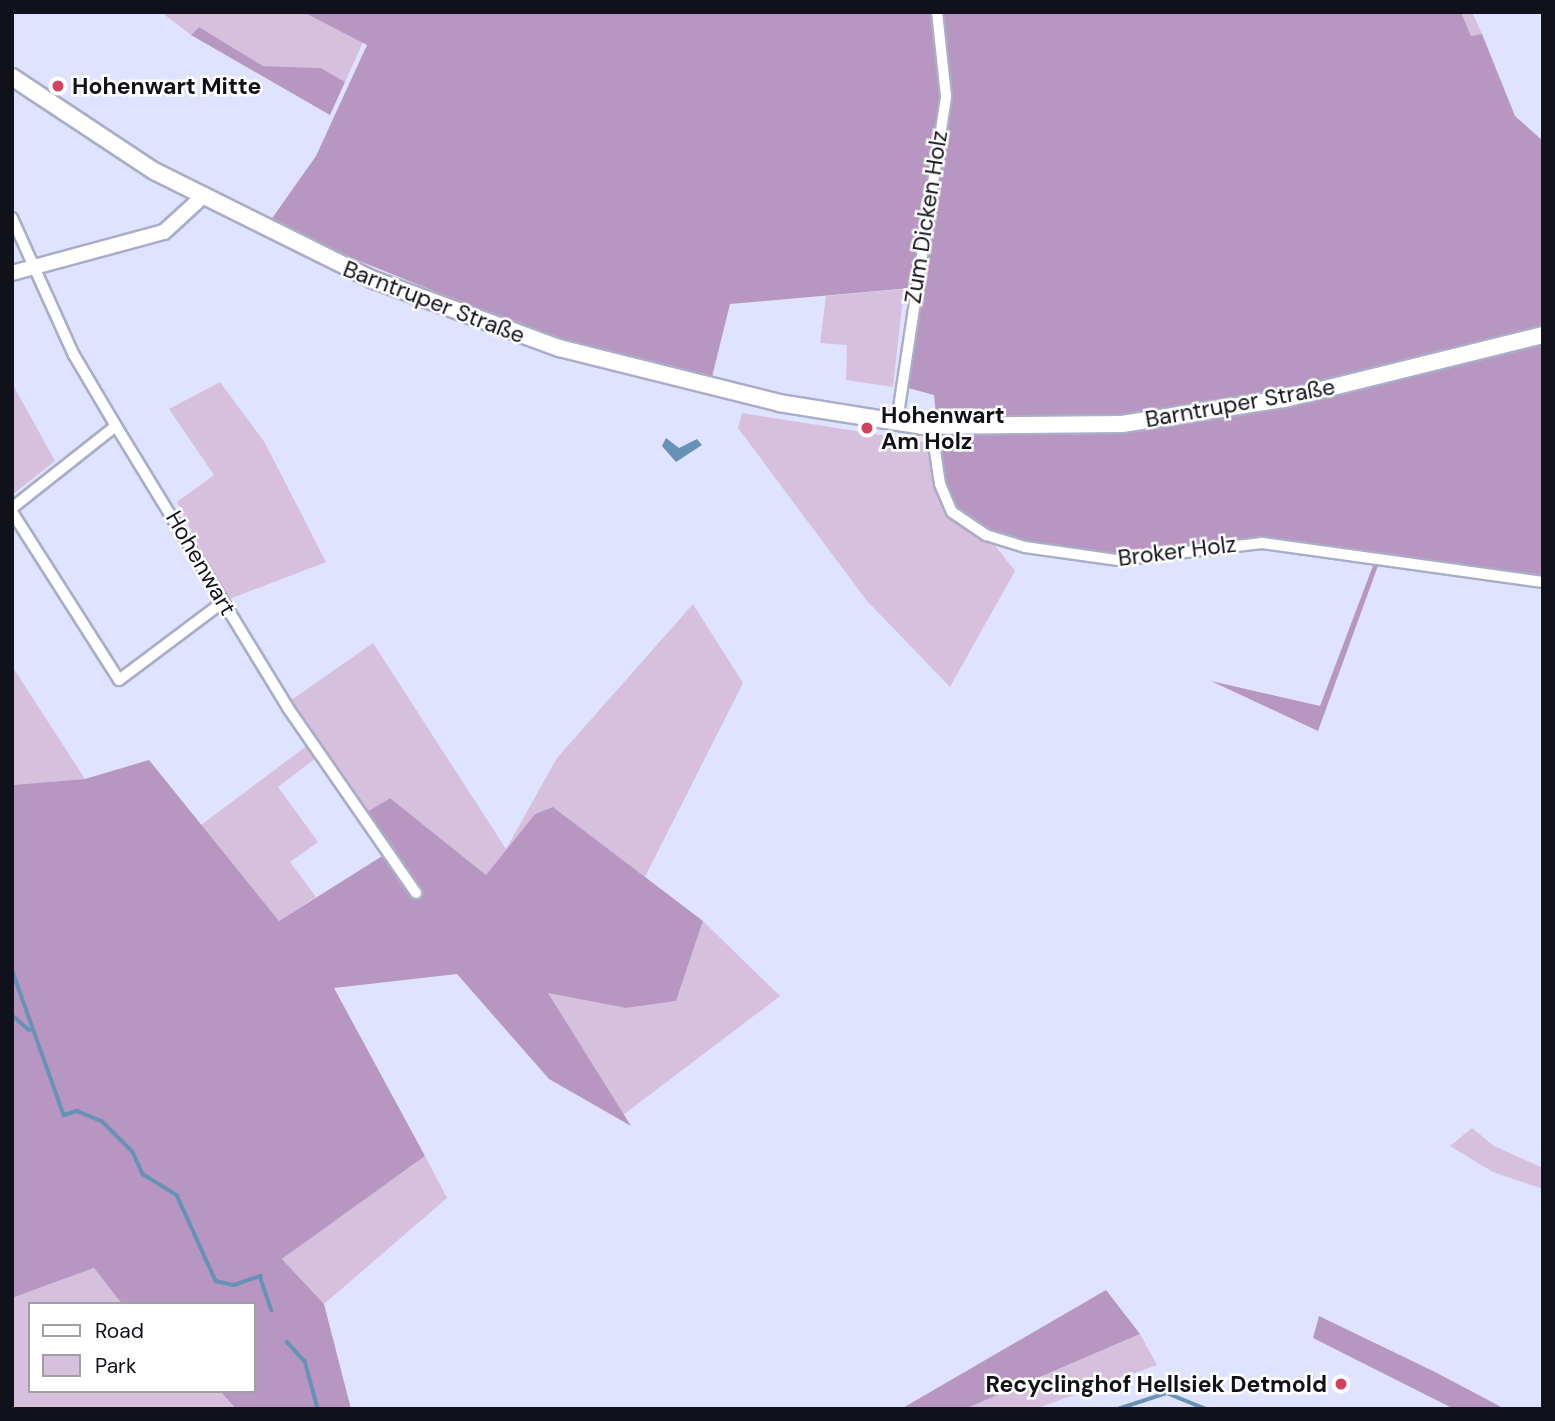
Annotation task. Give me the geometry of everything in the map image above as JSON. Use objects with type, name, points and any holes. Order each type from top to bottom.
[{"type":"main road","name":"Barntruper Straße","points":[[12,77],[202,197],[374,280],[559,348],[744,396],[897,421],[1080,426],[1203,414],[1543,335]]},
{"type":"street","name":"Zum Dicken Holz","points":[[897,421],[946,96],[937,12]]},
{"type":"street","points":[[12,273],[164,232],[202,197]]},
{"type":"street","name":"Hohenwart","points":[[12,218],[75,355],[116,426],[223,601],[416,892]]},
{"type":"street","name":"Broker Holz","points":[[931,424],[940,484],[952,512],[986,535],[1025,547],[1118,560],[1262,543],[1543,582]]},
{"type":"street","points":[[116,426],[12,510],[119,680],[223,601]]},
{"type":"green space","points":[[161,12],[303,12],[363,42],[345,82],[321,68],[263,66],[199,27],[191,35]]},
{"type":"green space","points":[[1461,12],[1472,12],[1482,34],[1471,36]]},
{"type":"green space","points":[[904,289],[893,387],[846,380],[847,345],[820,343],[826,296]]},
{"type":"green space","points":[[220,382],[265,443],[326,562],[227,600],[177,502],[214,475],[169,409]]},
{"type":"green space","points":[[12,383],[55,461],[12,495]]},
{"type":"green space","points":[[742,413],[926,442],[942,499],[990,539],[1015,571],[950,687],[867,601],[738,428]]},
{"type":"green space","points":[[693,604],[743,683],[645,877],[553,807],[535,814],[486,875],[390,798],[367,812],[290,701],[373,643],[506,849],[557,758]]},
{"type":"green space","points":[[12,666],[85,779],[12,785]]},
{"type":"green space","points":[[308,745],[317,757],[278,787],[318,842],[290,862],[316,897],[279,921],[201,825]]},
{"type":"green space","points":[[703,921],[780,996],[623,1115],[547,992],[626,1008],[676,1001]]},
{"type":"green space","points":[[1472,1128],[1494,1146],[1543,1168],[1543,1189],[1493,1172],[1450,1146]]},
{"type":"green space","points":[[425,1156],[447,1198],[324,1304],[282,1259]]},
{"type":"green space","points":[[94,1268],[120,1302],[28,1302],[28,1393],[222,1393],[236,1409],[12,1409],[12,1298]]},
{"type":"green space","points":[[1140,1334],[1157,1365],[1035,1409],[965,1409]]},
{"type":"shaded area","points":[[303,12],[1461,12],[1471,36],[1482,34],[1515,116],[1543,141],[1543,579],[1261,541],[1140,557],[1061,551],[988,533],[958,513],[942,477],[934,395],[897,385],[911,288],[730,304],[710,385],[518,325],[268,224],[316,156],[367,45]]},
{"type":"shaded area","points":[[199,27],[263,66],[321,68],[345,82],[330,115],[191,35]]},
{"type":"shaded area","points":[[1374,563],[1379,563],[1318,731],[1211,681],[1320,706]]},
{"type":"shaded area","points":[[149,760],[279,921],[387,853],[367,812],[390,798],[486,875],[535,814],[553,807],[703,921],[676,1001],[626,1008],[548,993],[631,1126],[549,1079],[457,974],[334,988],[425,1156],[282,1259],[324,1304],[351,1409],[236,1409],[222,1393],[256,1393],[256,1302],[120,1302],[94,1268],[12,1298],[12,785],[85,779]]},
{"type":"shaded area","points":[[1106,1290],[1140,1334],[965,1409],[901,1409]]},
{"type":"shaded area","points":[[1319,1316],[1505,1409],[1454,1409],[1313,1338]]},
{"type":"water","points":[[666,438],[679,448],[697,439],[702,445],[676,462],[662,446]]},
{"type":"waterway","points":[[12,969],[64,1115],[77,1111],[102,1121],[133,1152],[143,1174],[177,1195],[216,1281],[234,1285],[260,1276],[272,1310]]},
{"type":"waterway","points":[[12,1015],[29,1030]]},
{"type":"waterway","points":[[287,1342],[305,1361],[318,1409]]},
{"type":"waterway","points":[[1118,1409],[1167,1393],[1206,1409]]},
{"type":"place","name":"Hohenwart Mitte","points":[[58,86]]},
{"type":"place","name":"Hohenwart Am Holz","points":[[867,428]]},
{"type":"place","name":"Recyclinghof Hellsiek Detmold","points":[[1341,1384]]}]
